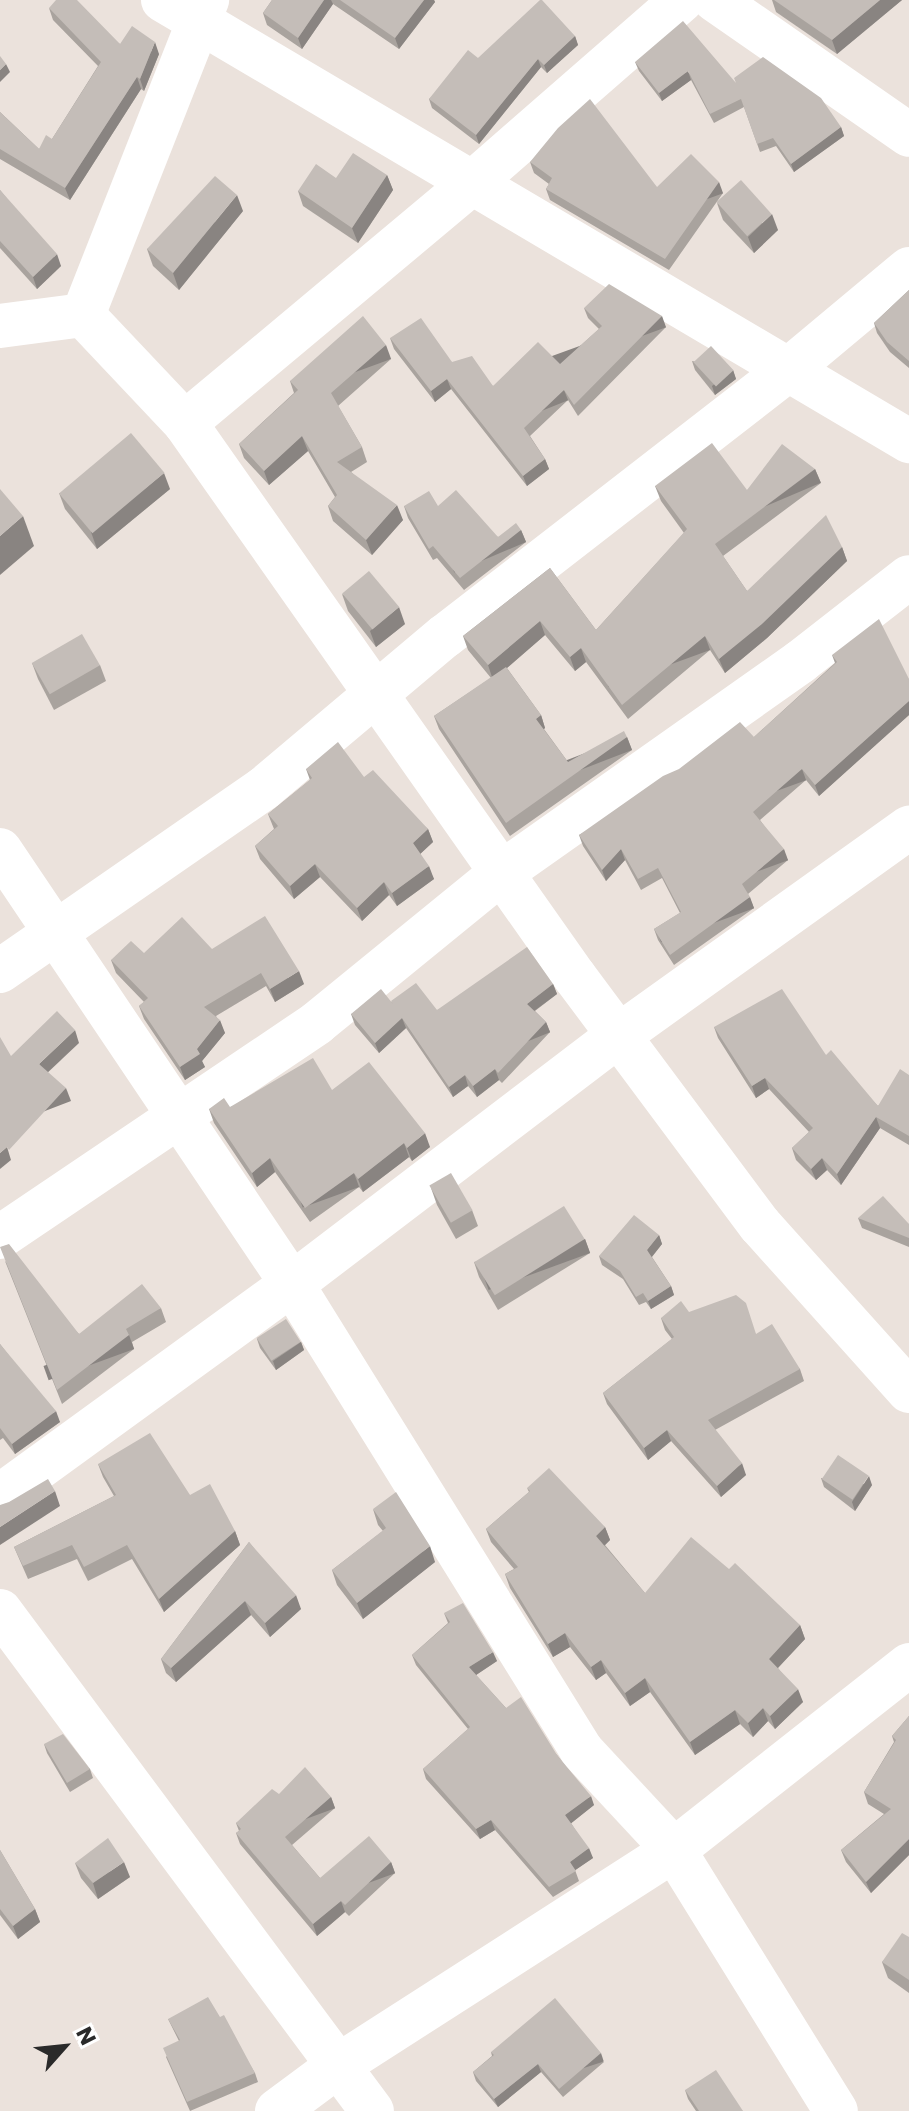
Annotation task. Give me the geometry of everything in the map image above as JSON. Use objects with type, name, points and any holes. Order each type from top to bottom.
[{"type":"street","points":[[185,423],[471,184],[682,0]]},
{"type":"street","points":[[715,0],[909,135]]},
{"type":"street","points":[[83,315],[189,7],[471,184],[787,371],[867,413],[909,441]]},
{"type":"street","points":[[0,971],[263,789],[445,636],[787,371],[909,269]]},
{"type":"street","points":[[0,326],[83,315]]},
{"type":"street","points":[[83,315],[185,423],[501,873],[760,1225],[909,1391]]},
{"type":"street","points":[[0,1237],[317,1023],[501,873],[800,662],[909,577]]},
{"type":"street","points":[[0,1496],[292,1284],[618,1036],[909,828]]},
{"type":"street","points":[[0,850],[292,1284],[582,1751],[674,1850],[836,2111]]},
{"type":"street","points":[[0,1611],[336,2067],[372,2111]]},
{"type":"street","points":[[277,2111],[336,2067],[674,1850],[909,1665]]},
{"type":"building","points":[[56,0],[77,0],[120,44],[132,26],[155,42],[140,79],[137,77],[65,188],[0,149],[0,112],[39,149],[46,135],[52,139],[101,62],[49,8]]},
{"type":"building","points":[[272,0],[324,0],[298,38],[263,13]]},
{"type":"building","points":[[340,0],[424,0],[395,38]]},
{"type":"building","points":[[540,0],[575,36],[544,65],[538,59],[476,135],[429,99],[468,50],[478,58]]},
{"type":"building","points":[[774,0],[880,0],[832,40]]},
{"type":"building","points":[[683,21],[736,83],[734,78],[763,57],[821,98],[841,127],[791,164],[773,138],[757,144],[741,99],[710,114],[688,71],[659,93],[635,62]]},
{"type":"building","points":[[0,56],[6,64],[0,70]]},
{"type":"building","points":[[590,99],[657,187],[691,154],[719,182],[665,259],[546,189],[552,178],[530,162],[558,128]]},
{"type":"building","points":[[353,153],[387,175],[352,228],[298,191],[316,164],[336,178]]},
{"type":"building","points":[[215,176],[237,195],[173,273],[147,249]]},
{"type":"building","points":[[741,180],[772,214],[747,236],[716,202]]},
{"type":"building","points":[[0,190],[57,254],[33,277],[0,241]]},
{"type":"building","points":[[609,284],[662,316],[574,405],[564,390],[524,428],[545,459],[523,476],[447,379],[431,391],[390,338],[421,318],[452,362],[472,356],[493,386],[538,342],[560,364],[602,326],[584,308]]},
{"type":"building","points":[[909,290],[909,361],[887,342],[874,323]]},
{"type":"building","points":[[363,316],[386,345],[331,393],[362,447],[337,462],[397,505],[366,540],[328,506],[337,495],[302,436],[264,471],[239,444],[298,390],[290,381]]},
{"type":"building","points":[[711,346],[734,370],[716,387],[693,362]]},
{"type":"building","points":[[131,433],[164,473],[92,533],[59,493]]},
{"type":"building","points":[[712,443],[747,490],[782,444],[815,469],[715,544],[747,591],[826,515],[842,547],[762,624],[719,659],[705,636],[622,705],[581,648],[570,657],[540,621],[488,665],[463,636],[550,568],[596,630],[687,529],[655,486]]},
{"type":"building","points":[[0,489],[23,516],[0,536]]},
{"type":"building","points":[[456,490],[498,537],[516,523],[521,530],[460,578],[433,546],[429,549],[404,506],[429,491],[438,506]]},
{"type":"building","points":[[369,571],[399,607],[372,630],[342,593]]},
{"type":"building","points":[[879,619],[909,679],[909,701],[815,785],[802,769],[753,812],[784,849],[742,884],[750,897],[670,955],[654,929],[681,912],[658,868],[638,879],[621,849],[602,870],[579,835],[663,776],[679,769],[740,722],[754,737],[837,662],[832,655]]},
{"type":"building","points":[[82,634],[100,665],[50,694],[32,663]]},
{"type":"building","points":[[506,667],[541,715],[536,719],[568,762],[624,731],[627,737],[506,823],[434,716]]},
{"type":"building","points":[[338,742],[364,777],[373,770],[428,829],[413,843],[429,866],[392,893],[384,882],[357,908],[315,864],[290,886],[255,846],[278,826],[268,814],[312,778],[306,769]]},
{"type":"building","points":[[265,916],[299,971],[270,989],[261,973],[204,1007],[220,1020],[197,1049],[200,1054],[180,1067],[139,1006],[148,998],[111,960],[131,941],[144,953],[182,917],[212,949]]},
{"type":"building","points":[[527,947],[553,984],[527,1004],[546,1022],[498,1073],[495,1069],[473,1086],[465,1075],[449,1087],[402,1018],[375,1043],[351,1014],[381,989],[393,1004],[391,1001],[416,983],[437,1010]]},
{"type":"building","points":[[782,989],[826,1055],[831,1050],[878,1106],[900,1069],[909,1075],[909,1136],[876,1117],[837,1174],[822,1158],[811,1169],[792,1148],[813,1128],[765,1078],[752,1086],[714,1027]]},
{"type":"building","points":[[57,1011],[75,1030],[39,1064],[66,1088],[9,1150],[7,1147],[0,1153],[0,1037],[11,1056]]},
{"type":"building","points":[[313,1058],[332,1090],[369,1062],[425,1133],[407,1148],[404,1143],[358,1179],[354,1173],[305,1208],[270,1158],[252,1173],[209,1109],[224,1098],[230,1107]]},
{"type":"building","points":[[451,1173],[472,1210],[451,1223],[429,1186]]},
{"type":"building","points":[[883,1196],[909,1224],[909,1238],[858,1218]]},
{"type":"building","points":[[564,1206],[585,1239],[495,1295],[474,1262]]},
{"type":"building","points":[[634,1215],[659,1235],[647,1250],[671,1286],[648,1301],[643,1293],[636,1297],[620,1271],[599,1256]]},
{"type":"building","points":[[9,1244],[79,1334],[142,1284],[161,1308],[126,1329],[129,1335],[57,1390],[0,1247]]},
{"type":"building","points":[[736,1295],[746,1303],[756,1334],[772,1324],[800,1369],[708,1420],[742,1463],[717,1486],[667,1430],[644,1448],[603,1393],[674,1337],[661,1318],[681,1301],[689,1312]]},
{"type":"building","points":[[286,1319],[301,1342],[271,1361],[257,1338]]},
{"type":"building","points":[[0,1344],[56,1411],[12,1444],[0,1428]]},
{"type":"building","points":[[150,1433],[190,1495],[210,1484],[235,1531],[159,1599],[127,1545],[84,1567],[72,1545],[23,1566],[14,1547],[116,1495],[98,1464]]},
{"type":"building","points":[[838,1455],[869,1476],[852,1500],[822,1479]]},
{"type":"building","points":[[549,1468],[605,1527],[596,1536],[645,1593],[691,1537],[729,1569],[735,1563],[800,1625],[769,1659],[798,1689],[770,1716],[763,1708],[748,1723],[735,1710],[690,1742],[645,1678],[625,1693],[601,1660],[591,1667],[565,1633],[548,1644],[505,1574],[518,1567],[486,1529],[530,1491],[527,1488]]},
{"type":"building","points":[[48,1479],[55,1491],[0,1527],[0,1505]]},
{"type":"building","points":[[396,1492],[430,1546],[357,1603],[332,1570],[386,1528],[373,1509]]},
{"type":"building","points":[[249,1542],[296,1595],[265,1623],[245,1601],[171,1668],[161,1659]]},
{"type":"building","points":[[463,1603],[493,1652],[469,1667],[506,1708],[521,1697],[557,1755],[591,1796],[565,1815],[589,1848],[570,1862],[576,1871],[549,1887],[491,1820],[476,1829],[423,1769],[470,1727],[412,1655],[450,1622],[444,1613]]},
{"type":"building","points":[[909,1716],[909,1839],[866,1882],[841,1850],[891,1809],[864,1792],[896,1740],[892,1736]]},
{"type":"building","points":[[63,1734],[90,1769],[67,1783],[44,1744]]},
{"type":"building","points":[[305,1767],[331,1797],[285,1837],[320,1878],[369,1836],[391,1862],[345,1905],[341,1901],[313,1924],[236,1833],[241,1829],[236,1823],[272,1789],[279,1794]]},
{"type":"building","points":[[108,1838],[124,1862],[93,1883],[75,1863]]},
{"type":"building","points":[[0,1850],[35,1909],[13,1926],[0,1909]]},
{"type":"building","points":[[902,1933],[909,1937],[909,1980],[882,1962]]},
{"type":"building","points":[[208,1997],[220,2017],[224,2015],[255,2073],[187,2102],[163,2048],[180,2040],[168,2019]]},
{"type":"building","points":[[555,1998],[601,2053],[559,2089],[538,2064],[494,2099],[473,2072],[494,2055],[491,2052]]},
{"type":"building","points":[[716,2070],[743,2111],[699,2111],[685,2090]]}]
